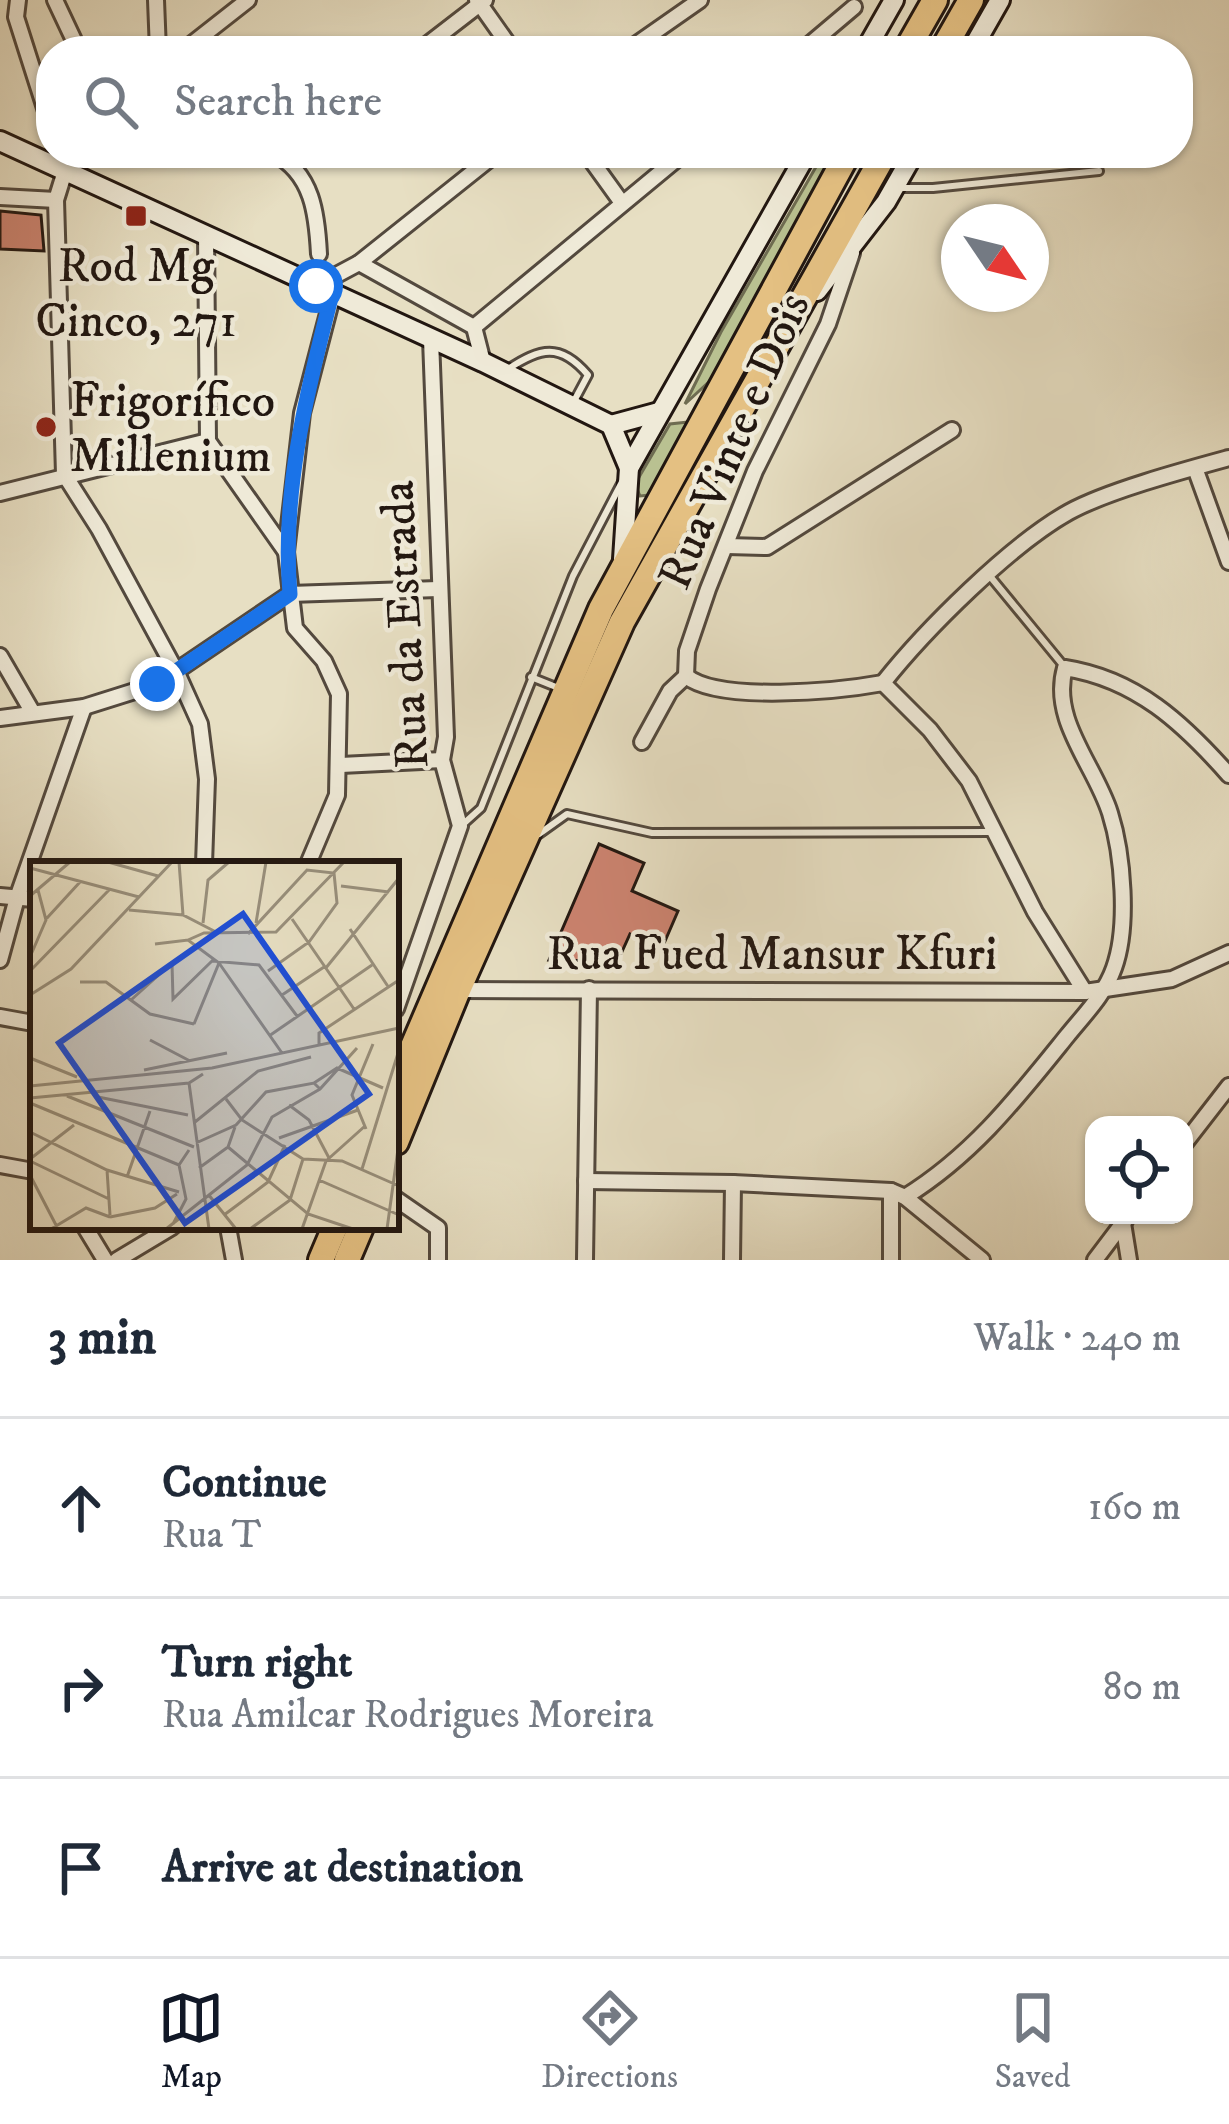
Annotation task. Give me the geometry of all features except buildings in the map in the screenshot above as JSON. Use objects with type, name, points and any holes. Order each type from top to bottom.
[{"type":"highway","points":[[915,36],[935,0]]},
{"type":"highway","points":[[951,36],[971,0]]},
{"type":"highway","points":[[399,1079],[622,564],[840,168]]},
{"type":"highway","points":[[399,1135],[458,990],[637,591],[876,168]]},
{"type":"highway","points":[[321,1260],[334,1230]]},
{"type":"highway","points":[[347,1260],[360,1230]]},
{"type":"main road","points":[[874,36],[894,0]]},
{"type":"main road","points":[[980,36],[1000,0]]},
{"type":"main road","points":[[0,141],[36,153]]},
{"type":"main road","points":[[74,168],[611,425],[659,412]]},
{"type":"main road","points":[[622,564],[629,468],[798,168]]},
{"type":"main road","points":[[786,327],[861,237],[906,168]]},
{"type":"main road","points":[[611,425],[629,468]]},
{"type":"street","points":[[18,0],[16,16],[36,80]]},
{"type":"street","points":[[56,0],[72,36]]},
{"type":"street","points":[[156,0],[157,36]]},
{"type":"street","points":[[202,36],[248,0]]},
{"type":"street","points":[[648,36],[700,0]]},
{"type":"street","points":[[437,36],[480,1],[503,36]]},
{"type":"street","points":[[820,36],[854,8]]},
{"type":"street","points":[[61,168],[56,200],[64,474],[177,673],[205,742],[201,861]]},
{"type":"street","points":[[292,168],[308,188],[316,209],[319,254]]},
{"type":"street","points":[[309,861],[338,795],[339,694],[324,662],[295,628],[286,552],[302,413],[331,293],[359,263],[478,168]]},
{"type":"street","points":[[597,168],[622,202]]},
{"type":"street","points":[[474,327],[665,168]]},
{"type":"street","points":[[0,197],[56,200]]},
{"type":"street","points":[[206,235],[208,441],[286,552]]},
{"type":"street","name":"Rua Vinte e Dois","points":[[686,676],[688,651],[708,589],[755,472],[828,324],[861,237]]},
{"type":"street","points":[[331,293],[359,263]]},
{"type":"street","points":[[359,263],[474,327],[483,362]]},
{"type":"street","name":"Rua da Estrada","points":[[399,1000],[460,826],[442,760],[446,737],[431,338]]},
{"type":"street","points":[[727,546],[767,547],[952,430]]},
{"type":"street","points":[[0,493],[208,441]]},
{"type":"street","points":[[642,742],[670,691],[686,676],[699,687],[731,690],[818,692],[883,683],[913,646],[989,575],[1071,511],[1229,458]]},
{"type":"street","points":[[1195,468],[1229,562]]},
{"type":"street","points":[[0,718],[84,707],[157,684],[290,594],[439,589]]},
{"type":"street","points":[[0,656],[33,712]]},
{"type":"street","points":[[586,1181],[733,1183],[898,1194],[947,1171],[994,1126],[1102,992],[1115,966],[1121,856],[1109,810],[1063,710],[1059,688],[1065,668],[1123,684],[1168,713],[1229,775]]},
{"type":"street","points":[[883,683],[930,730],[969,781],[1035,912],[1085,992]]},
{"type":"street","points":[[37,861],[84,707]]},
{"type":"street","points":[[341,765],[442,760]]},
{"type":"street","points":[[0,896],[25,899],[0,960]]},
{"type":"street","name":"Rua Fued Mansur Kfuri","points":[[458,990],[1102,992],[1172,979],[1229,953]]},
{"type":"street","points":[[399,967],[412,971]]},
{"type":"street","points":[[585,1260],[589,989]]},
{"type":"street","points":[[0,1017],[30,1022]]},
{"type":"street","points":[[1193,1132],[1229,1086]]},
{"type":"street","points":[[0,1165],[30,1170]]},
{"type":"street","points":[[732,1260],[733,1183]]},
{"type":"street","points":[[891,1260],[898,1194]]},
{"type":"street","points":[[898,1194],[982,1260]]},
{"type":"street","points":[[399,1201],[438,1228],[438,1260]]},
{"type":"street","points":[[1095,1260],[1122,1224]]},
{"type":"street","points":[[1126,1224],[1129,1258]]},
{"type":"street","points":[[87,1230],[105,1260]]},
{"type":"street","points":[[117,1260],[167,1230]]},
{"type":"street","points":[[229,1230],[235,1260]]},
{"type":"lane","points":[[895,188],[1099,171]]},
{"type":"lane","points":[[503,372],[535,351],[561,354],[588,375],[571,406]]},
{"type":"lane","points":[[460,826],[481,808],[573,576],[629,468]]},
{"type":"lane","points":[[989,575],[1065,668]]},
{"type":"lane","points":[[531,677],[565,691]]},
{"type":"lane","points":[[521,847],[566,814],[652,833],[994,832]]},
{"type":"green space","points":[[815,168],[831,168],[713,378],[685,404]]},
{"type":"green space","points":[[688,422],[650,495],[640,496],[635,484],[670,424]]},
{"type":"place","name":"Rod Mg Cinco, 271","points":[[136,216]]},
{"type":"place","name":"Frigorífico Millenium","points":[[46,427]]},
{"type":"route","points":[[157,684],[290,594],[286,552],[302,413],[332,294],[316,286]]}]
